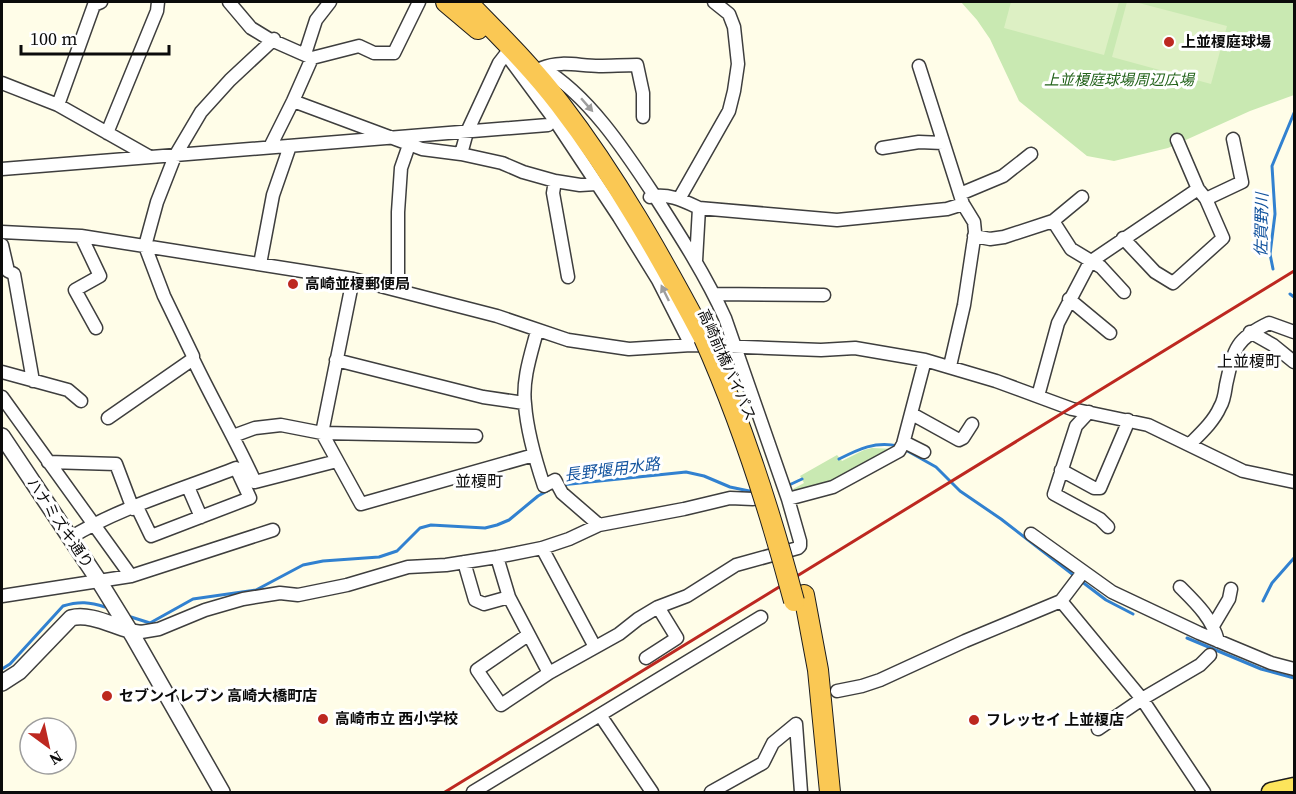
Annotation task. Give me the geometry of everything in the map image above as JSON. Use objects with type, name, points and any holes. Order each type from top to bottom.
[{"type":"highway","points":[[446,2],[506,54]]},
{"type":"highway","points":[[461,2],[579,132]]},
{"type":"highway","name":"高崎前橋バイパス","points":[[467,2],[528,66],[561,106],[639,220],[666,266],[703,339],[731,401],[799,598],[818,670],[830,792]]},
{"type":"highway","name":"高崎前橋バイパス","points":[[480,2],[542,68],[627,179],[666,240],[703,339]]},
{"type":"highway","name":"高崎前橋バイパス","points":[[799,598],[816,792]]},
{"type":"street","points":[[58,105],[94,5],[101,2]]},
{"type":"street","points":[[107,133],[157,11],[158,2]]},
{"type":"street","points":[[270,147],[293,101],[308,56],[316,20],[330,2]]},
{"type":"street","points":[[232,3],[251,28],[269,39],[274,39],[308,56],[359,46],[374,53],[394,53],[419,2]]},
{"type":"street","points":[[678,199],[729,111],[734,91],[738,64],[734,27],[729,14],[714,2]]},
{"type":"street","points":[[274,39],[230,80],[201,112],[175,156],[156,202],[145,246],[164,296],[193,359],[255,482],[337,462]]},
{"type":"street","points":[[461,153],[467,132],[499,63],[506,54],[554,119],[597,184],[622,214],[658,280],[703,339]]},
{"type":"street","points":[[542,68],[564,63],[596,66],[637,65],[643,93],[643,117]]},
{"type":"street","points":[[919,66],[962,199],[974,222],[964,305],[950,366]]},
{"type":"street","points":[[528,635],[477,669],[501,705],[549,673],[619,634],[658,607],[687,596],[736,565],[800,546],[786,492],[714,294],[696,262],[652,197],[634,164],[580,98],[561,79],[542,68]]},
{"type":"street","points":[[2,83],[58,105],[150,157]]},
{"type":"street","points":[[293,101],[422,149],[461,153],[502,163],[555,181],[580,185],[597,184]]},
{"type":"street","points":[[2,169],[548,125]]},
{"type":"street","points":[[1038,396],[1058,323],[1090,262],[1123,238],[1202,194],[1242,182],[1233,139]]},
{"type":"street","points":[[1123,238],[1155,272],[1173,283],[1224,238],[1177,141]]},
{"type":"street","points":[[882,148],[919,142],[943,143]]},
{"type":"street","points":[[398,290],[400,168],[409,145]]},
{"type":"street","points":[[260,264],[273,195],[290,146]]},
{"type":"street","points":[[652,197],[670,196],[699,208],[837,220],[947,209],[1003,176],[1030,154]]},
{"type":"street","points":[[555,181],[554,193],[568,277]]},
{"type":"street","points":[[974,236],[990,239],[1004,237],[1053,221],[1082,197]]},
{"type":"street","points":[[696,262],[699,208]]},
{"type":"street","points":[[1053,221],[1071,249],[1101,267],[1124,292]]},
{"type":"street","points":[[2,232],[81,236],[353,279],[497,316],[568,340],[630,349],[703,339],[733,346],[766,349],[855,348],[925,360],[950,366],[1072,409],[1148,425],[1243,471],[1289,480],[1294,468]]},
{"type":"street","points":[[81,236],[100,276],[75,290],[96,328]]},
{"type":"street","points":[[2,245],[8,271],[14,274],[33,381]]},
{"type":"street","points":[[353,279],[322,433],[361,504],[534,455]]},
{"type":"street","points":[[714,294],[824,295]]},
{"type":"street","points":[[1069,299],[1110,333]]},
{"type":"street","points":[[1190,444],[1220,409],[1231,360],[1239,342],[1250,332],[1269,323],[1294,332]]},
{"type":"street","points":[[537,331],[527,369],[524,403],[534,455],[554,486],[599,525]]},
{"type":"street","points":[[1250,332],[1273,345],[1294,362]]},
{"type":"street","points":[[108,418],[193,359]]},
{"type":"street","points":[[336,360],[483,397],[524,403]]},
{"type":"street","points":[[786,492],[833,487],[902,446],[925,360]]},
{"type":"street","points":[[2,372],[68,390],[81,401]]},
{"type":"street","points":[[2,398],[130,576]]},
{"type":"street","points":[[1089,412],[1076,426],[1054,494],[1100,519],[1108,527]]},
{"type":"street","points":[[912,414],[959,440],[963,438],[972,424]]},
{"type":"street","points":[[1060,470],[1094,488],[1100,488],[1128,420]]},
{"type":"street","points":[[233,436],[255,428],[281,425],[322,433],[476,436]]},
{"type":"street","name":"ハナミズキ通り","points":[[2,436],[99,581],[222,792]]},
{"type":"street","points":[[902,446],[924,452]]},
{"type":"street","points":[[48,462],[116,464],[135,508],[151,536],[250,498],[236,468],[135,508],[93,524],[70,538]]},
{"type":"street","points":[[188,487],[201,517]]},
{"type":"street","points":[[2,683],[19,672],[71,618],[78,616],[123,620],[141,632],[159,629],[205,610],[243,599],[280,592],[298,595],[347,585],[408,567],[497,557],[542,548],[599,525],[730,498],[753,499]]},
{"type":"street","points":[[2,596],[130,576],[273,530]]},
{"type":"street","points":[[1031,534],[1080,576],[1218,641],[1271,663],[1294,669]]},
{"type":"street","points":[[542,548],[595,646]]},
{"type":"street","points":[[497,557],[508,597],[549,673]]},
{"type":"street","points":[[464,562],[475,600],[484,604],[508,597]]},
{"type":"street","points":[[837,691],[880,680],[1061,601],[1080,576]]},
{"type":"street","points":[[1180,587],[1197,604],[1213,626],[1218,641]]},
{"type":"street","points":[[1213,626],[1229,598],[1231,589]]},
{"type":"street","points":[[1061,601],[1142,699],[1204,792]]},
{"type":"street","points":[[646,658],[677,638],[658,607]]},
{"type":"street","points":[[473,792],[761,617]]},
{"type":"street","points":[[1098,729],[1142,699],[1190,672],[1210,656]]},
{"type":"street","points":[[600,715],[652,792]]},
{"type":"street","points":[[711,792],[763,762],[773,743],[796,724],[801,792]]},
{"type":"green space","name":"上並榎庭球場周辺広場","points":[[961,2],[1294,2],[1294,95],[1250,111],[1168,148],[1114,161],[1087,156],[1019,101],[990,39]]},
{"type":"green space","points":[[1011,2],[1119,2],[1104,55],[1004,28]]},
{"type":"green space","name":"上並榎庭球場","points":[[1127,2],[1135,2],[1227,26],[1211,84],[1112,57]]},
{"type":"green space","points":[[872,448],[895,449],[837,482],[794,492],[793,489],[804,483],[800,476],[837,455],[842,461]]},
{"type":"waterway","name":"佐賀野川","points":[[1273,269],[1270,254],[1275,214],[1272,166],[1294,113]]},
{"type":"waterway","name":"佐賀野川","points":[[1290,294],[1294,297]]},
{"type":"waterway","name":"長野堰用水路","points":[[839,459],[874,445],[898,446]]},
{"type":"waterway","name":"長野堰用水路","points":[[904,449],[936,467],[960,491],[1001,519],[1076,577]]},
{"type":"waterway","name":"長野堰用水路","points":[[561,485],[686,472],[704,476],[730,487],[754,492]]},
{"type":"waterway","name":"長野堰用水路","points":[[787,486],[802,479]]},
{"type":"waterway","name":"長野堰用水路","points":[[131,617],[150,623],[193,599],[256,590],[303,565],[323,561],[379,557],[397,551],[420,528],[431,525],[485,528],[497,525],[509,520],[549,490]]},
{"type":"waterway","points":[[1263,601],[1272,583],[1294,558]]},
{"type":"waterway","name":"長野堰用水路","points":[[1081,581],[1106,600],[1133,614]]},
{"type":"waterway","name":"長野堰用水路","points":[[2,669],[10,664],[63,606],[84,603],[105,607]]},
{"type":"waterway","name":"長野堰用水路","points":[[1187,638],[1261,669],[1294,678]]},
{"type":"railway","points":[[445,792],[1294,271]]},
{"type":"place","name":"上並榎庭球場","points":[[1169,42]]},
{"type":"place","name":"高崎並榎郵便局","points":[[293,284]]},
{"type":"place","name":"セブンイレブン 高崎大橋町店","points":[[107,696]]},
{"type":"place","name":"高崎市立 西小学校","points":[[323,719]]},
{"type":"place","name":"フレッセイ 上並榎店","points":[[974,720]]},
{"type":"district","name":"上並榎町","points":[[1249,361]]},
{"type":"district","name":"並榎町","points":[[479,481]]}]
